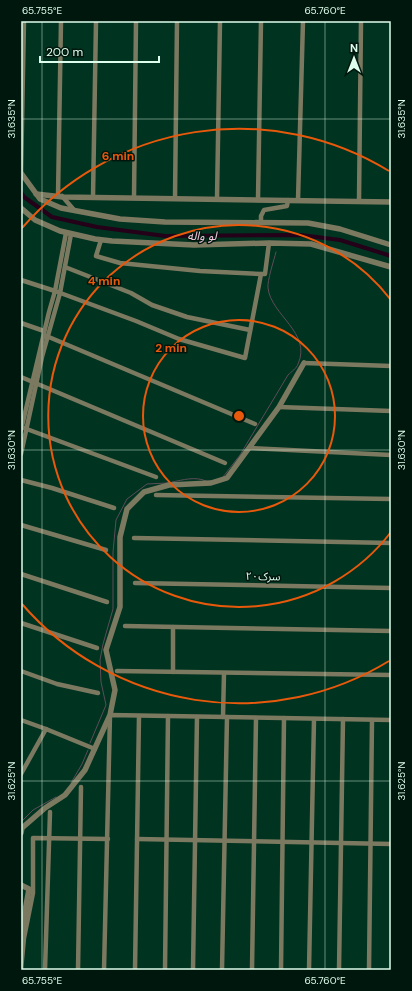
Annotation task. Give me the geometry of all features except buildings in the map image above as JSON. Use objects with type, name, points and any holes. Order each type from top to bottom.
[{"type":"street","points":[[24,21],[21,174],[40,199],[61,208],[120,220],[314,224],[340,229],[391,245]]},
{"type":"street","points":[[61,21],[60,195],[74,210]]},
{"type":"street","points":[[93,197],[96,21]]},
{"type":"street","points":[[134,197],[136,21]]},
{"type":"street","points":[[175,198],[178,21]]},
{"type":"street","points":[[217,199],[220,21]]},
{"type":"street","points":[[258,199],[261,21]]},
{"type":"street","points":[[298,200],[303,21]]},
{"type":"street","points":[[359,201],[361,21]]},
{"type":"street","points":[[36,194],[93,197],[391,202]]},
{"type":"street","points":[[261,222],[261,216],[264,210],[287,206],[288,200]]},
{"type":"street","points":[[21,208],[35,220],[60,232],[101,240],[194,244],[269,242],[311,244],[391,267]]},
{"type":"street","points":[[21,454],[23,428],[35,382],[45,334],[65,268],[69,234]]},
{"type":"street","points":[[58,292],[69,234]]},
{"type":"street","points":[[101,240],[96,256],[120,264],[200,271],[261,274],[265,274],[269,242]]},
{"type":"street","points":[[65,268],[131,293],[152,305],[180,315],[250,330]]},
{"type":"street","points":[[21,280],[136,321],[179,339],[245,358],[261,274]]},
{"type":"street","points":[[21,323],[255,424]]},
{"type":"street","points":[[104,970],[110,715],[115,690],[106,650],[120,607],[120,537],[127,509],[144,492],[169,485],[212,483],[227,478],[279,407],[304,363],[391,366]]},
{"type":"street","points":[[21,377],[225,463]]},
{"type":"street","points":[[279,407],[391,410]]},
{"type":"street","points":[[23,428],[156,477]]},
{"type":"street","points":[[249,448],[391,455]]},
{"type":"street","points":[[21,480],[52,488],[114,508]]},
{"type":"street","points":[[156,496],[391,499]]},
{"type":"street","points":[[21,525],[106,550]]},
{"type":"street","points":[[134,538],[391,543]]},
{"type":"street","points":[[21,574],[107,602]]},
{"type":"street","name":"سرک۲۰","points":[[135,583],[391,588]]},
{"type":"street","points":[[21,623],[97,648]]},
{"type":"street","points":[[125,626],[391,631]]},
{"type":"street","points":[[173,672],[174,627]]},
{"type":"street","points":[[21,671],[57,684],[98,693]]},
{"type":"street","points":[[117,671],[391,675]]},
{"type":"street","points":[[222,970],[225,841],[224,673]]},
{"type":"street","points":[[110,715],[391,720]]},
{"type":"street","points":[[21,833],[22,828],[45,808],[65,795],[85,770],[110,715]]},
{"type":"street","points":[[136,970],[139,716]]},
{"type":"street","points":[[165,970],[168,716]]},
{"type":"street","points":[[193,970],[197,717]]},
{"type":"street","points":[[252,970],[256,718]]},
{"type":"street","points":[[281,970],[284,718]]},
{"type":"street","points":[[309,970],[314,719]]},
{"type":"street","points":[[339,970],[343,719]]},
{"type":"street","points":[[21,720],[95,749]]},
{"type":"street","points":[[369,970],[372,720]]},
{"type":"street","points":[[21,772],[46,729]]},
{"type":"street","points":[[78,970],[81,787]]},
{"type":"street","points":[[45,970],[50,812]]},
{"type":"street","points":[[21,970],[24,938],[33,893],[33,839],[108,839]]},
{"type":"street","points":[[137,839],[391,844]]},
{"type":"street","points":[[21,885],[29,889],[21,933]]},
{"type":"waterway","name":"لو واله","points":[[21,192],[24,197],[52,217],[97,227],[165,236],[301,235],[340,240],[391,256]]},
{"type":"waterway","points":[[223,477],[240,455],[288,375],[297,365],[301,353],[300,343],[295,333],[276,307],[268,288],[276,252]]},
{"type":"waterway","points":[[172,482],[185,479],[206,481]]},
{"type":"waterway","points":[[90,743],[106,705],[101,682],[100,660],[113,609],[113,552],[116,520],[127,499],[147,484],[167,483]]},
{"type":"waterway","points":[[71,783],[88,750]]},
{"type":"waterway","points":[[21,822],[33,810],[56,797]]}]
